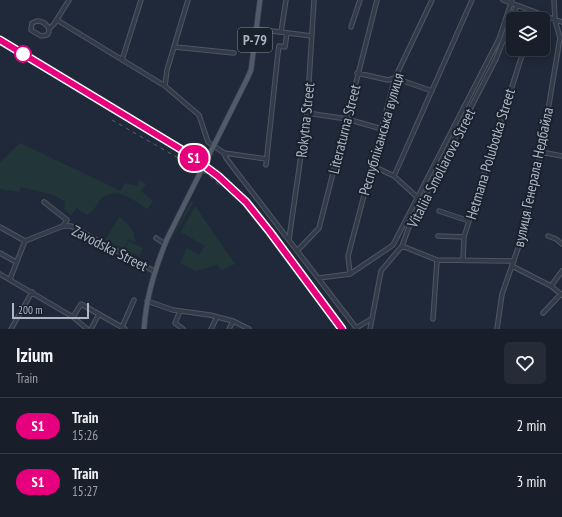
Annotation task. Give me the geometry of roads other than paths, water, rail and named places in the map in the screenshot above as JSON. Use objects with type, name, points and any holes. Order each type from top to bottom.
[{"type":"main road","name":"Р-79","points":[[144,329],[147,301],[154,271],[166,242],[251,70],[260,0]]},
{"type":"street","points":[[49,29],[40,21],[35,21],[31,25],[33,31],[41,36],[47,35],[49,29],[57,20],[69,0]]},
{"type":"street","points":[[122,60],[141,0]]},
{"type":"street","points":[[165,86],[167,70],[188,0]]},
{"type":"street","points":[[281,32],[286,0]]},
{"type":"street","name":"Rokytna Street","points":[[289,239],[307,113],[314,0]]},
{"type":"street","points":[[351,27],[360,0]]},
{"type":"street","name":"Literaturna Street","points":[[297,251],[319,228],[347,119],[357,73],[377,0]]},
{"type":"street","name":"Республіканська вулиця","points":[[350,274],[348,256],[395,78],[432,0]]},
{"type":"street","points":[[394,176],[472,0]]},
{"type":"street","points":[[503,0],[512,2],[534,12]]},
{"type":"street","name":"вулиця Генерала Недбайла","points":[[497,329],[502,294],[522,237],[541,152],[561,37],[555,20],[554,0]]},
{"type":"street","name":"Vitaliia Smoliarova Street","points":[[319,278],[350,274],[394,245],[417,197],[464,112],[496,46],[512,2]]},
{"type":"street","name":"Vitaliia Smoliarova Street","points":[[370,329],[381,271],[402,246],[412,220],[496,59],[517,5]]},
{"type":"street","points":[[550,18],[562,22]]},
{"type":"street","points":[[57,20],[165,86],[198,115],[208,142],[219,151],[267,159]]},
{"type":"street","points":[[256,29],[312,36]]},
{"type":"street","points":[[266,165],[278,53],[280,46],[285,47],[287,33]]},
{"type":"street","points":[[175,47],[234,53]]},
{"type":"street","name":"Hetmana Polubotka Street","points":[[463,260],[464,237],[522,56]]},
{"type":"street","points":[[357,73],[388,80],[395,78],[432,91]]},
{"type":"street","points":[[307,113],[347,119],[382,129]]},
{"type":"street","points":[[224,152],[226,158],[357,329],[372,319]]},
{"type":"street","points":[[541,152],[562,156]]},
{"type":"street","points":[[373,166],[394,176],[417,197]]},
{"type":"street","points":[[44,202],[67,220],[63,226]]},
{"type":"street","points":[[439,211],[469,220]]},
{"type":"street","name":"Zavodska Street","points":[[25,241],[63,226],[71,226],[154,271]]},
{"type":"street","points":[[0,227],[25,241],[10,279]]},
{"type":"street","points":[[438,236],[464,237]]},
{"type":"street","points":[[548,236],[556,239],[562,244]]},
{"type":"street","points":[[156,238],[166,242]]},
{"type":"street","points":[[402,246],[437,260],[514,261]]},
{"type":"street","points":[[0,253],[16,262]]},
{"type":"street","points":[[433,319],[437,260]]},
{"type":"street","points":[[512,266],[551,286],[561,294],[543,313]]},
{"type":"street","points":[[551,286],[562,271]]},
{"type":"street","points":[[0,274],[73,317],[87,329]]},
{"type":"street","points":[[11,329],[32,292]]},
{"type":"street","points":[[73,317],[81,304],[124,328],[134,300]]},
{"type":"street","points":[[147,301],[180,311],[232,321],[249,329]]},
{"type":"street","points":[[180,311],[174,322],[184,329]]},
{"type":"street","points":[[91,329],[99,314]]},
{"type":"street","points":[[211,329],[217,317]]},
{"type":"street","points":[[229,329],[232,321]]},
{"type":"railway","points":[[0,37],[188,151],[219,174],[247,201],[345,329]]},
{"type":"railway","points":[[112,120],[208,175]]},
{"type":"railway","points":[[204,171],[221,187]]},
{"type":"train","name":"S1","points":[[0,40],[155,133],[187,153],[218,176],[246,202],[342,329]]}]
